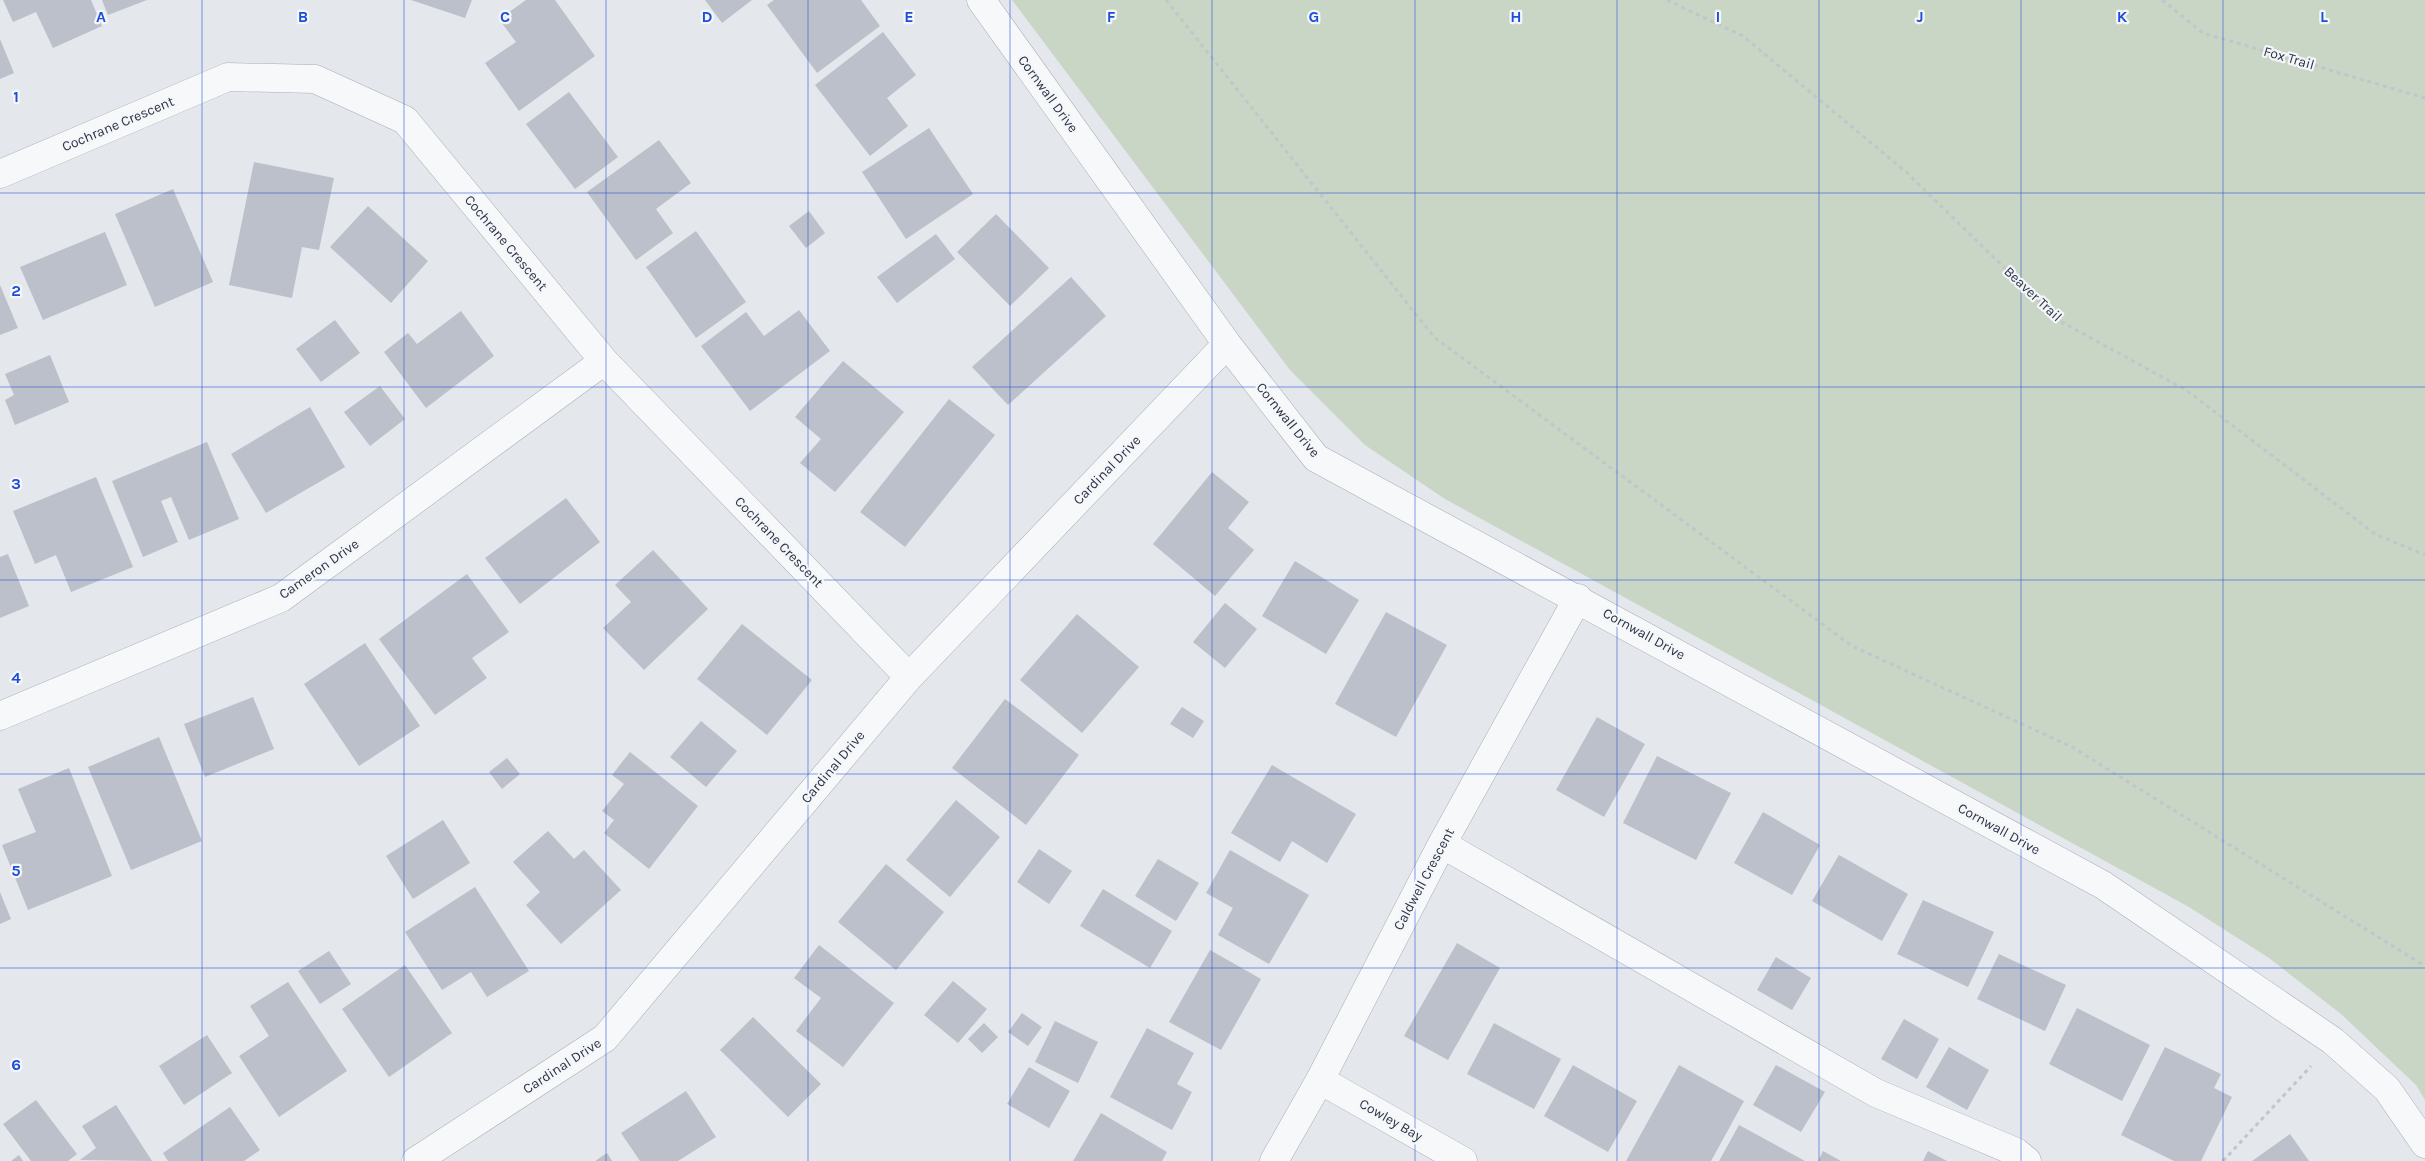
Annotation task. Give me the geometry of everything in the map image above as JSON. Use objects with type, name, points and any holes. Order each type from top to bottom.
[{"type":"street","name":"Cornwall Drive","points":[[980,0],[1227,344],[1316,458],[1578,598],[2102,885],[2333,1041],[2387,1089],[2425,1144]]},
{"type":"street","name":"Cochrane Crescent","points":[[0,174],[228,77],[315,79],[405,120],[604,362],[909,677]]},
{"type":"street","name":"Cardinal Drive","points":[[431,1157],[606,1038],[909,677],[1227,344]]},
{"type":"street","name":"Cameron Drive","points":[[0,716],[281,598],[604,362]]},
{"type":"street","name":"Caldwell Crescent","points":[[1274,1161],[1320,1080],[1442,844],[1578,598]]},
{"type":"street","points":[[1442,844],[1876,1093],[2016,1152],[2026,1161]]},
{"type":"street","name":"Cowley Bay","points":[[1320,1080],[1463,1161]]},
{"type":"path","points":[[1166,0],[1434,337],[1852,646],[2072,747],[2425,966]]},
{"type":"path","name":"Beaver Trail","points":[[1667,0],[1743,36],[1906,172],[2058,320],[2186,390],[2375,534],[2425,555]]},
{"type":"path","name":"Fox Trail","points":[[2162,0],[2203,33],[2425,98]]},
{"type":"path","points":[[2223,1161],[2333,1041]]},
{"type":"green space","points":[[1012,0],[2425,0],[2425,1100],[2416,1085],[2341,1014],[2269,958],[2189,907],[1445,499],[1365,445],[1290,370]]},
{"type":"building","points":[[3,0],[91,0],[102,26],[53,48],[36,12],[13,22]]},
{"type":"building","points":[[102,0],[147,0],[108,15]]},
{"type":"building","points":[[411,0],[472,0],[465,18]]},
{"type":"building","points":[[526,0],[555,0],[595,56],[519,111],[485,63],[516,42],[499,19]]},
{"type":"building","points":[[705,0],[752,0],[722,23]]},
{"type":"building","points":[[774,0],[861,0],[880,26],[817,73],[767,5]]},
{"type":"building","points":[[883,32],[916,75],[887,98],[908,126],[870,156],[815,85]]},
{"type":"building","points":[[0,39],[14,73],[0,79]]},
{"type":"building","points":[[569,92],[618,157],[575,189],[526,124]]},
{"type":"building","points":[[929,128],[973,194],[906,239],[862,172]]},
{"type":"building","points":[[659,140],[691,183],[656,209],[673,233],[636,260],[587,192]]},
{"type":"building","points":[[254,162],[334,178],[319,250],[302,247],[292,298],[229,285]]},
{"type":"building","points":[[173,189],[213,282],[155,307],[115,214]]},
{"type":"building","points":[[368,206],[428,261],[391,303],[330,247]]},
{"type":"building","points":[[809,211],[825,233],[806,248],[789,226]]},
{"type":"building","points":[[996,214],[1049,268],[1010,306],[957,252]]},
{"type":"building","points":[[696,231],[746,302],[696,338],[646,267]]},
{"type":"building","points":[[105,232],[127,285],[43,320],[20,267]]},
{"type":"building","points":[[936,234],[955,259],[897,303],[877,277]]},
{"type":"building","points":[[1071,277],[1106,316],[1008,405],[972,367]]},
{"type":"building","points":[[0,285],[18,328],[0,335]]},
{"type":"building","points":[[799,310],[830,351],[750,411],[701,346],[746,312],[764,336]]},
{"type":"building","points":[[461,311],[494,356],[426,408],[384,352],[408,333],[417,344]]},
{"type":"building","points":[[335,320],[360,353],[321,382],[296,349]]},
{"type":"building","points":[[50,355],[69,402],[15,425],[5,400],[14,395],[5,374]]},
{"type":"building","points":[[843,361],[904,412],[835,492],[800,463],[821,439],[795,417]]},
{"type":"building","points":[[380,386],[405,419],[370,446],[344,412]]},
{"type":"building","points":[[949,399],[995,435],[905,547],[860,512]]},
{"type":"building","points":[[310,407],[345,467],[266,513],[231,454]]},
{"type":"building","points":[[207,442],[239,519],[189,540],[171,497],[161,501],[178,542],[143,557],[112,481]]},
{"type":"building","points":[[1212,472],[1249,502],[1228,528],[1254,550],[1215,596],[1153,544]]},
{"type":"building","points":[[96,477],[133,567],[71,592],[56,555],[35,564],[13,511]]},
{"type":"building","points":[[566,498],[600,542],[520,604],[485,558]]},
{"type":"building","points":[[653,550],[708,609],[644,670],[603,628],[631,602],[615,585]]},
{"type":"building","points":[[8,554],[29,606],[0,618],[0,557]]},
{"type":"building","points":[[1295,561],[1359,600],[1326,654],[1262,616]]},
{"type":"building","points":[[467,574],[509,632],[472,658],[487,678],[435,715],[379,639]]},
{"type":"building","points":[[1225,603],[1257,629],[1225,668],[1193,642]]},
{"type":"building","points":[[1386,612],[1447,645],[1396,737],[1335,704]]},
{"type":"building","points":[[1077,614],[1139,667],[1082,733],[1020,680]]},
{"type":"building","points":[[742,624],[812,680],[767,735],[697,679]]},
{"type":"building","points":[[365,643],[420,726],[359,766],[304,684]]},
{"type":"building","points":[[253,697],[274,749],[205,777],[184,724]]},
{"type":"building","points":[[1005,699],[1079,755],[1026,825],[952,768]]},
{"type":"building","points":[[1182,707],[1204,721],[1193,738],[1170,724]]},
{"type":"building","points":[[1597,717],[1645,744],[1604,817],[1556,790]]},
{"type":"building","points":[[701,721],[737,751],[706,787],[670,757]]},
{"type":"building","points":[[159,737],[202,841],[131,870],[88,767]]},
{"type":"building","points":[[630,752],[698,806],[649,869],[604,833],[614,820],[602,811],[624,784],[612,775]]},
{"type":"building","points":[[1657,756],[1731,793],[1696,860],[1623,823]]},
{"type":"building","points":[[507,758],[520,774],[502,789],[489,772]]},
{"type":"building","points":[[1272,765],[1356,814],[1327,863],[1292,841],[1280,862],[1231,833]]},
{"type":"building","points":[[69,768],[112,876],[28,910],[2,845],[36,832],[18,789]]},
{"type":"building","points":[[956,800],[1000,837],[950,897],[906,860]]},
{"type":"building","points":[[1763,812],[1820,845],[1792,895],[1734,863]]},
{"type":"building","points":[[443,820],[470,863],[413,899],[386,856]]},
{"type":"building","points":[[548,831],[574,859],[584,850],[621,890],[561,944],[526,905],[540,892],[513,862]]},
{"type":"building","points":[[1039,849],[1072,871],[1049,904],[1017,882]]},
{"type":"building","points":[[1230,850],[1309,895],[1269,964],[1218,935],[1233,908],[1206,893]]},
{"type":"building","points":[[1839,855],[1908,894],[1882,941],[1812,901]]},
{"type":"building","points":[[1158,859],[1199,883],[1176,921],[1135,896]]},
{"type":"building","points":[[886,864],[944,912],[896,970],[838,922]]},
{"type":"building","points":[[475,887],[529,971],[487,997],[471,972],[442,990],[405,932]]},
{"type":"building","points":[[1103,889],[1172,931],[1150,968],[1080,926]]},
{"type":"building","points":[[0,892],[11,919],[0,924]]},
{"type":"building","points":[[1923,900],[1994,932],[1968,987],[1897,954]]},
{"type":"building","points":[[1457,943],[1500,968],[1448,1060],[1404,1036]]},
{"type":"building","points":[[819,945],[894,1003],[843,1067],[796,1031],[821,998],[794,978]]},
{"type":"building","points":[[1210,950],[1261,979],[1221,1050],[1169,1022]]},
{"type":"building","points":[[329,951],[351,984],[320,1004],[298,971]]},
{"type":"building","points":[[1999,954],[2066,985],[2045,1031],[1977,999]]},
{"type":"building","points":[[1776,957],[1811,978],[1792,1010],[1757,990]]},
{"type":"building","points":[[405,965],[452,1033],[389,1077],[342,1009]]},
{"type":"building","points":[[953,981],[987,1009],[958,1043],[924,1015]]},
{"type":"building","points":[[288,982],[347,1071],[279,1117],[239,1056],[269,1036],[250,1006]]},
{"type":"building","points":[[2077,1008],[2150,1045],[2122,1101],[2049,1064]]},
{"type":"building","points":[[1022,1013],[1042,1027],[1028,1046],[1008,1032]]},
{"type":"building","points":[[753,1017],[821,1084],[788,1117],[720,1050]]},
{"type":"building","points":[[1904,1019],[1939,1039],[1917,1079],[1881,1059]]},
{"type":"building","points":[[1055,1021],[1098,1042],[1078,1083],[1035,1062]]},
{"type":"building","points":[[984,1023],[998,1037],[982,1053],[968,1039]]},
{"type":"building","points":[[1494,1023],[1561,1059],[1534,1109],[1467,1074]]},
{"type":"building","points":[[1147,1028],[1194,1053],[1177,1084],[1192,1092],[1172,1130],[1110,1097]]},
{"type":"building","points":[[207,1035],[232,1073],[184,1105],[159,1066]]},
{"type":"building","points":[[1949,1047],[1989,1070],[1967,1110],[1926,1087]]},
{"type":"building","points":[[2165,1047],[2221,1074],[2214,1088],[2232,1097],[2201,1161],[2174,1161],[2121,1135]]},
{"type":"building","points":[[1573,1065],[1637,1101],[1608,1152],[1544,1116]]},
{"type":"building","points":[[1679,1065],[1744,1101],[1711,1161],[1626,1161]]},
{"type":"building","points":[[1776,1065],[1825,1092],[1801,1132],[1753,1105]]},
{"type":"building","points":[[1029,1067],[1070,1091],[1049,1128],[1007,1104]]},
{"type":"building","points":[[686,1091],[716,1137],[678,1161],[640,1161],[621,1133]]},
{"type":"building","points":[[36,1100],[77,1154],[68,1161],[31,1161],[3,1124]]},
{"type":"building","points":[[116,1105],[152,1161],[80,1160],[96,1148],[82,1126]]},
{"type":"building","points":[[230,1107],[260,1150],[244,1161],[168,1161],[163,1153]]},
{"type":"building","points":[[1101,1113],[1167,1152],[1162,1161],[1073,1161]]},
{"type":"building","points":[[1739,1125],[1805,1161],[1719,1161]]},
{"type":"building","points":[[2290,1134],[2309,1161],[2252,1161]]},
{"type":"building","points":[[1823,1151],[1841,1161],[1818,1161]]},
{"type":"building","points":[[1928,1151],[1947,1161],[1923,1161]]},
{"type":"building","points":[[607,1153],[612,1161],[595,1161]]},
{"type":"building","points":[[19,1155],[23,1161],[11,1161]]}]
